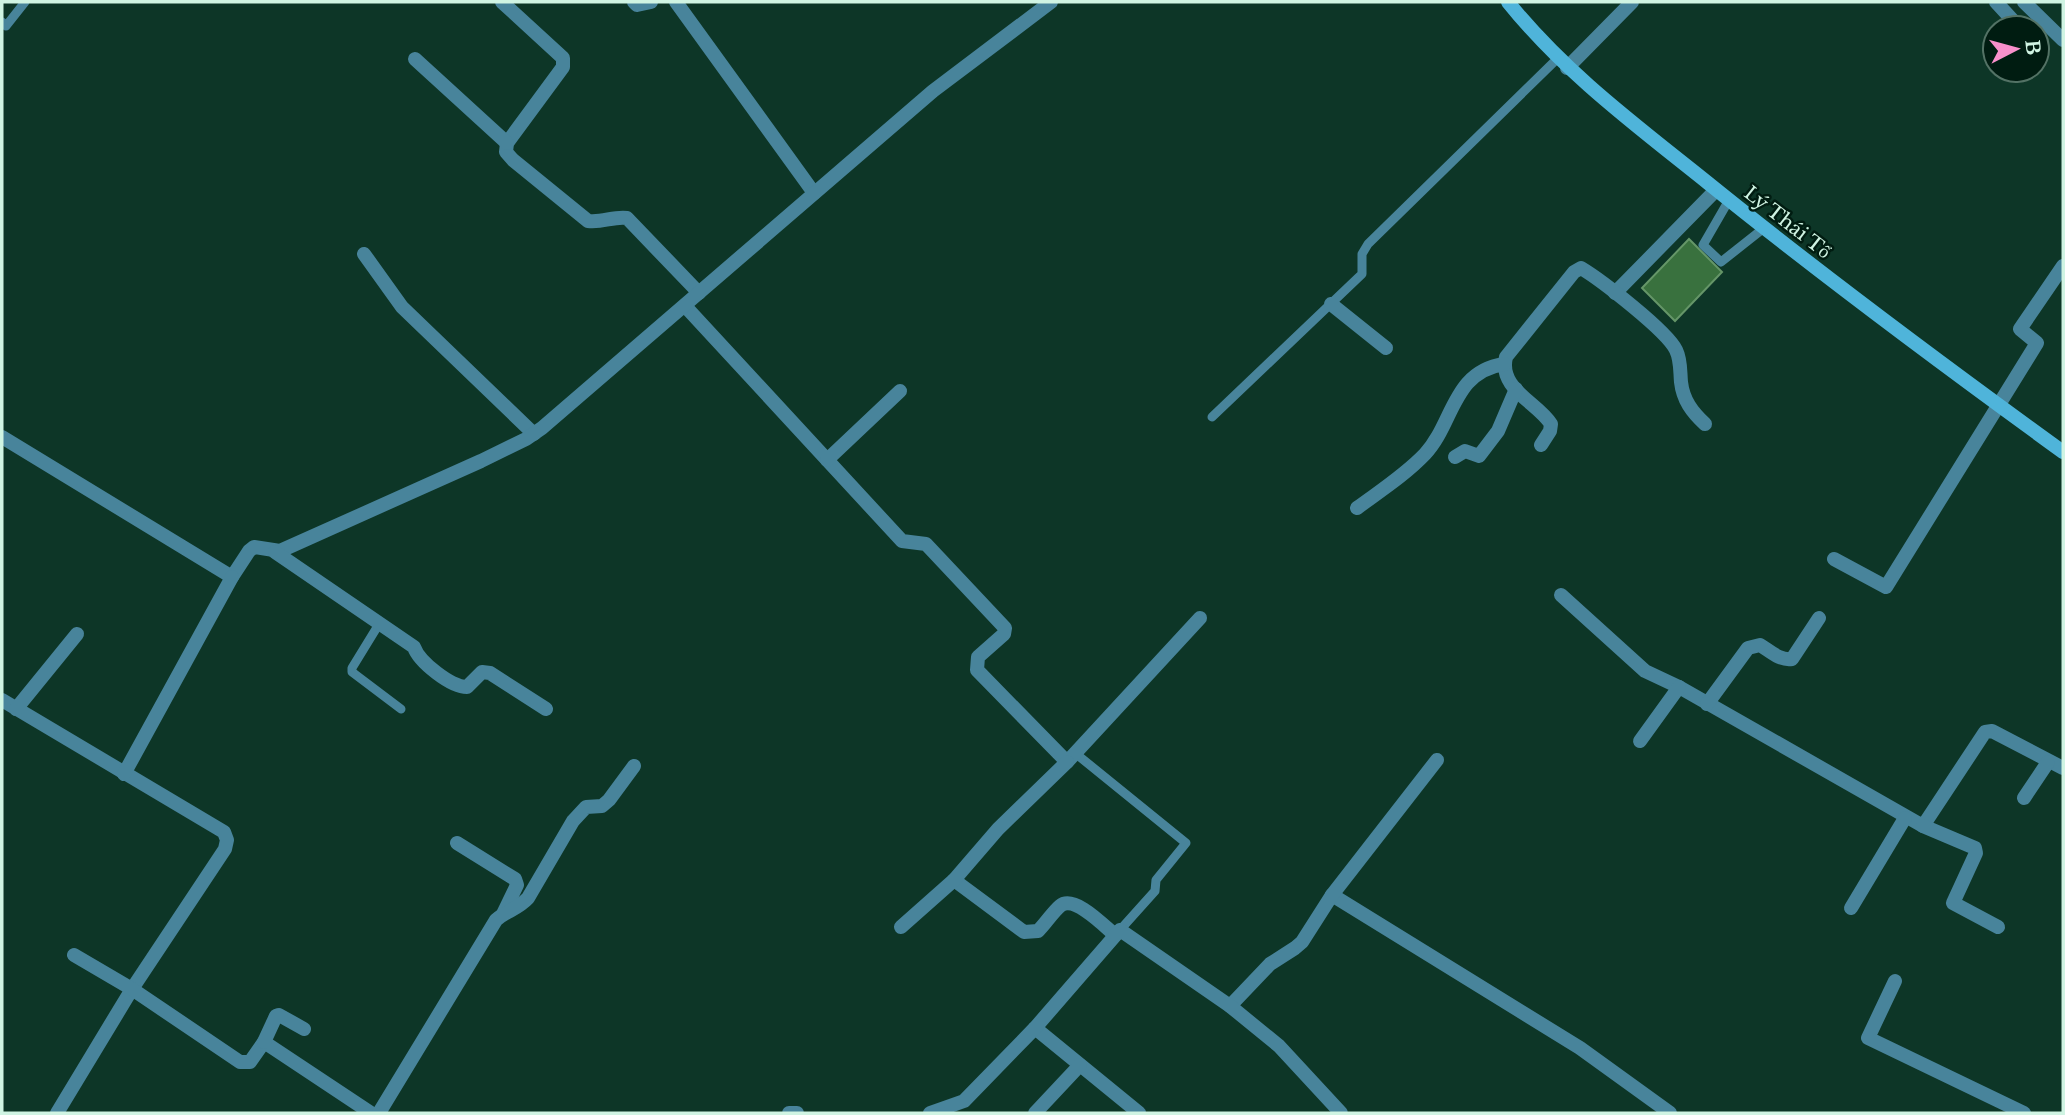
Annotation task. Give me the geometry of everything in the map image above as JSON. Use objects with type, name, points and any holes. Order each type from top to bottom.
[{"type":"main road","name":"Lý Thái Tổ","points":[[1508,2],[1562,63],[1764,229],[2063,452]]},
{"type":"street","points":[[502,2],[563,58],[564,62],[564,66],[507,143],[506,152],[588,221],[627,218],[699,293]]},
{"type":"street","points":[[634,2],[637,5],[651,2]]},
{"type":"street","points":[[676,2],[814,193]]},
{"type":"street","points":[[1562,63],[1632,2]]},
{"type":"street","points":[[2024,2],[2063,40]]},
{"type":"street","points":[[275,552],[481,461],[534,434],[933,91],[1043,4]]},
{"type":"street","points":[[415,60],[507,143]]},
{"type":"street","points":[[1615,293],[1716,190]]},
{"type":"street","points":[[364,254],[402,307],[534,434]]},
{"type":"street","points":[[1834,559],[1885,587],[2037,342],[2020,329],[2063,266]]},
{"type":"street","points":[[1541,445],[1550,432],[1551,424],[1505,376],[1504,364],[1506,357],[1581,268],[1670,339],[1679,358],[1681,385],[1686,401],[1704,424]]},
{"type":"street","points":[[1331,304],[1386,348]]},
{"type":"street","points":[[685,306],[902,541],[926,544],[1004,628],[1004,634],[978,657],[977,670],[1071,757]]},
{"type":"street","points":[[1357,508],[1406,472],[1427,452],[1462,388],[1493,366],[1504,364]]},
{"type":"street","points":[[1455,457],[1465,451],[1479,456],[1498,431],[1516,389]]},
{"type":"street","points":[[827,460],[900,391]]},
{"type":"street","points":[[2,437],[232,577]]},
{"type":"street","points":[[124,774],[232,577],[254,547],[275,552],[414,647],[421,660],[456,685],[467,687],[482,672],[490,673],[547,709]]},
{"type":"street","points":[[1561,595],[1645,671],[1679,687],[1906,818],[1975,848],[1976,853],[1953,902],[1998,927]]},
{"type":"street","points":[[901,927],[954,880],[998,829],[1071,757],[1200,618]]},
{"type":"street","points":[[1707,704],[1748,648],[1760,645],[1780,658],[1791,659],[1819,618]]},
{"type":"street","points":[[16,709],[77,634]]},
{"type":"street","points":[[1640,741],[1679,687]]},
{"type":"street","points":[[2,700],[225,832],[227,840],[225,849],[132,989],[57,1113]]},
{"type":"street","points":[[1923,826],[1985,732],[1992,731],[2063,768]]},
{"type":"street","points":[[1230,1006],[1270,964],[1301,942],[1332,895],[1437,760]]},
{"type":"street","points":[[2025,798],[2048,762]]},
{"type":"street","points":[[379,1113],[496,920],[518,908],[528,898],[573,821],[586,807],[602,806],[609,800],[634,766]]},
{"type":"street","points":[[1851,908],[1906,818]]},
{"type":"street","points":[[457,843],[515,879],[517,885],[503,914]]},
{"type":"street","points":[[954,880],[1024,932],[1038,930],[1062,904],[1069,902],[1079,906],[1230,1006],[1279,1045],[1341,1113]]},
{"type":"street","points":[[1332,895],[1580,1048],[1670,1113]]},
{"type":"street","points":[[930,1113],[964,1101],[1034,1028],[1118,932]]},
{"type":"street","points":[[74,955],[132,989],[240,1062],[250,1062],[279,1014],[304,1029]]},
{"type":"street","points":[[1895,981],[1868,1038],[2024,1113]]},
{"type":"street","points":[[1034,1028],[1139,1113]]},
{"type":"street","points":[[264,1042],[371,1113]]},
{"type":"street","points":[[1035,1113],[1080,1065]]},
{"type":"street","points":[[789,1113],[797,1113]]},
{"type":"lane","points":[[2,22],[6,26],[25,2]]},
{"type":"lane","points":[[1212,417],[1362,274],[1362,254],[1368,244],[1562,63]]},
{"type":"lane","points":[[1729,200],[1703,245],[1721,262],[1764,229]]},
{"type":"lane","points":[[379,624],[352,672],[356,678],[401,709]]},
{"type":"lane","points":[[1071,757],[1186,843],[1156,880],[1154,891],[1118,932]]},
{"type":"building","points":[[1689,239],[1722,272],[1675,321],[1642,288]]}]
